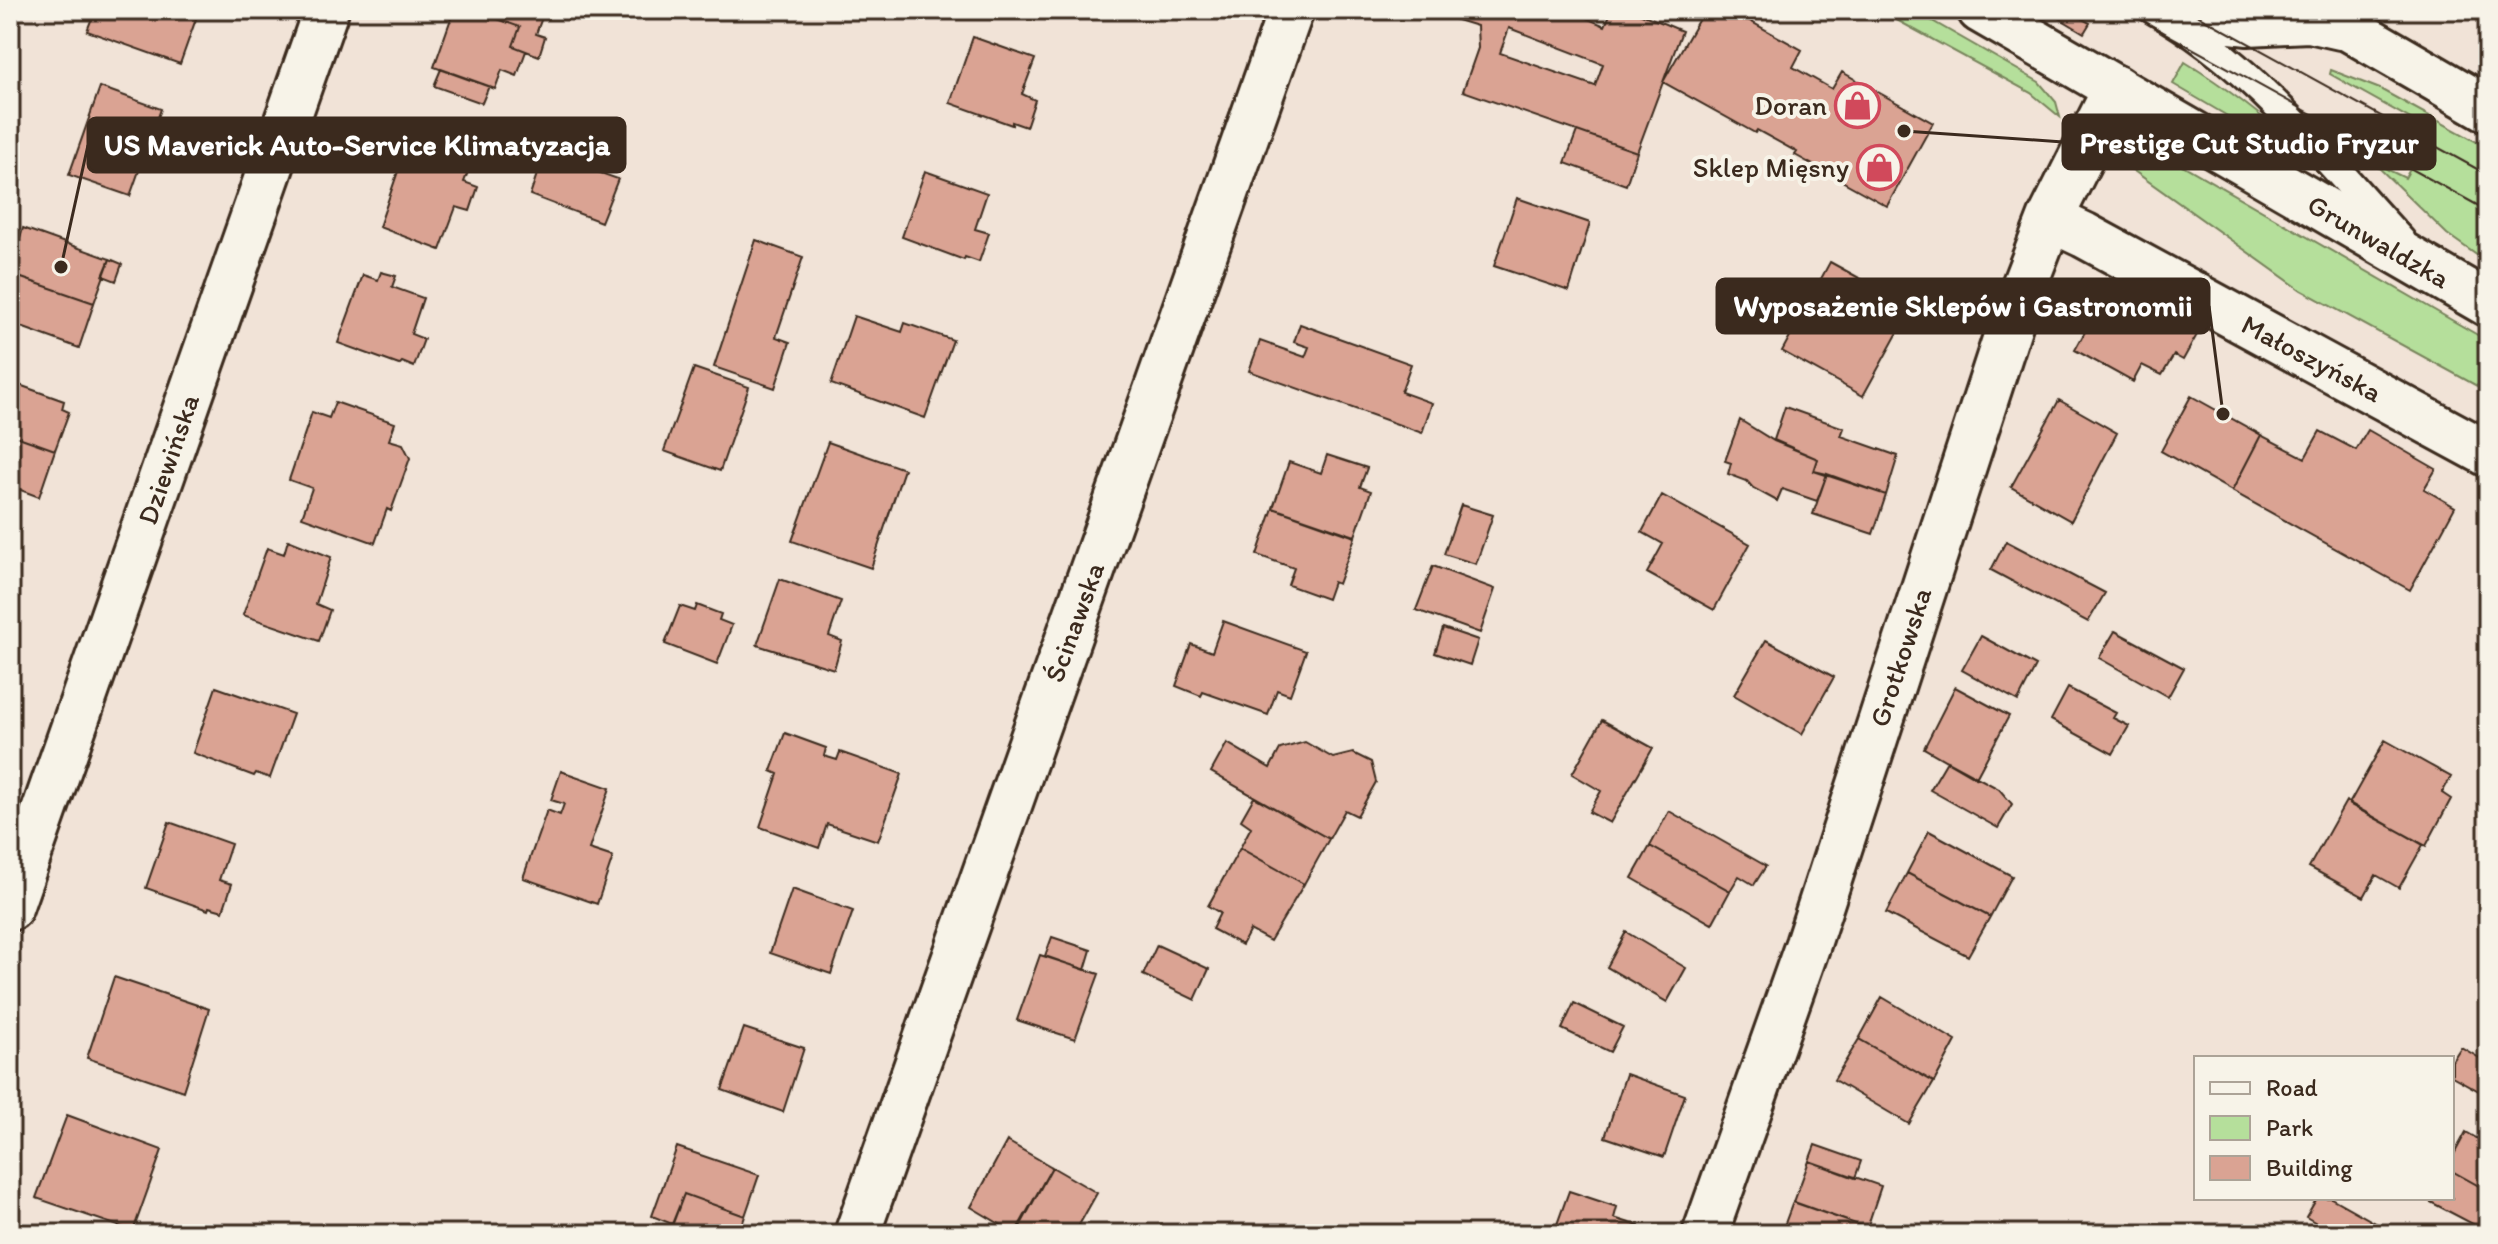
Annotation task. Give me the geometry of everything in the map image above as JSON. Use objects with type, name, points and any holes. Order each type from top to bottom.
[{"type":"street","name":"Dziewińska","points":[[10,908],[326,10]]},
{"type":"street","name":"Ścinawska","points":[[866,1230],[1291,10]]},
{"type":"street","name":"Grunwaldzka","points":[[1980,10],[2471,294]]},
{"type":"street","points":[[2317,10],[2488,109]]},
{"type":"street","name":"Grotkowska","points":[[1705,1234],[1808,944],[2015,309],[2050,219],[2116,88]]},
{"type":"street","name":"Małoszyńska","points":[[2050,219],[2488,454]]},
{"type":"lane","points":[[2165,15],[2223,30],[2309,28],[2363,41],[2407,62]]},
{"type":"lane","points":[[2165,15],[2233,63],[2253,81],[2402,241],[2471,294]]},
{"type":"green space","points":[[1897,10],[1913,10],[2039,82],[2056,102],[2060,117],[2031,93],[1893,18]]},
{"type":"green space","points":[[2185,62],[2232,93],[2275,128],[2303,153],[2299,158],[2173,84]]},
{"type":"green space","points":[[2331,70],[2380,89],[2488,148],[2488,263],[2447,234],[2374,163],[2405,178],[2432,131],[2330,74]]},
{"type":"green space","points":[[2139,155],[2161,156],[2184,166],[2488,341],[2488,392],[2301,290],[2120,161]]},
{"type":"building","points":[[95,10],[180,10],[197,16],[180,64],[87,31]]},
{"type":"building","points":[[454,10],[472,10],[520,27],[513,46],[526,51],[517,76],[502,70],[495,89],[434,67]]},
{"type":"building","points":[[472,10],[497,10],[495,18]]},
{"type":"building","points":[[497,10],[544,12],[536,34],[545,37],[539,56],[513,46],[520,27],[495,18]]},
{"type":"building","points":[[653,10],[678,10],[676,18]]},
{"type":"building","points":[[1424,10],[1567,10],[1605,26],[1612,10],[1632,10],[1682,31],[1637,152],[1463,91],[1478,48],[1477,26]],"holes":[[[1509,28],[1603,64],[1595,86],[1500,53]]]},
{"type":"building","points":[[1704,10],[1730,10],[1802,50],[1793,67],[1832,89],[1842,72],[1933,123],[1887,206],[1795,155],[1797,152],[1757,130],[1755,133],[1663,82]]},
{"type":"building","points":[[2057,10],[2066,10],[2090,23],[2084,33],[2054,15]]},
{"type":"building","points":[[973,37],[1035,59],[1022,94],[1035,100],[1026,127],[950,103]]},
{"type":"building","points":[[441,69],[489,86],[482,103],[434,86]]},
{"type":"building","points":[[100,87],[161,109],[130,196],[69,175]]},
{"type":"building","points":[[1577,131],[1637,152],[1626,185],[1565,163]]},
{"type":"building","points":[[409,139],[472,162],[464,182],[478,187],[470,211],[456,207],[440,250],[379,227]]},
{"type":"building","points":[[593,145],[612,152],[605,174],[585,167]]},
{"type":"building","points":[[544,153],[618,179],[601,222],[530,195]]},
{"type":"building","points":[[925,171],[987,193],[975,229],[989,233],[979,262],[965,257],[964,260],[902,237]]},
{"type":"building","points":[[1517,198],[1590,223],[1569,291],[1494,266]]},
{"type":"building","points":[[23,228],[110,259],[94,303],[10,274]]},
{"type":"building","points":[[756,240],[803,257],[776,337],[790,342],[775,388],[714,367]]},
{"type":"building","points":[[110,259],[122,264],[116,281],[103,276]]},
{"type":"building","points":[[1830,262],[1912,307],[1863,396],[1782,351]]},
{"type":"building","points":[[381,272],[396,276],[392,287],[423,298],[411,334],[424,339],[414,367],[402,362],[399,365],[338,343],[363,275],[378,280]]},
{"type":"building","points":[[10,274],[94,303],[79,348],[10,323]]},
{"type":"building","points":[[2111,284],[2198,333],[2183,360],[2174,355],[2162,375],[2142,365],[2133,382],[2075,350]]},
{"type":"building","points":[[854,316],[902,332],[905,323],[953,340],[925,418],[831,384]]},
{"type":"building","points":[[1300,324],[1411,364],[1401,392],[1432,403],[1422,433],[1249,371],[1260,341],[1305,357],[1309,347],[1294,342]]},
{"type":"building","points":[[694,368],[749,387],[720,471],[664,451]]},
{"type":"building","points":[[11,382],[64,401],[62,409],[69,412],[55,450],[10,434]]},
{"type":"building","points":[[2191,396],[2261,435],[2232,491],[2161,451]]},
{"type":"building","points":[[2059,400],[2117,433],[2071,521],[2011,487]]},
{"type":"building","points":[[335,402],[395,423],[389,440],[403,444],[410,458],[391,511],[387,509],[375,543],[302,517],[312,488],[289,480],[312,412],[329,418]]},
{"type":"building","points":[[1785,407],[1844,428],[1841,436],[1898,456],[1886,495],[1814,471],[1818,459],[1774,440]]},
{"type":"building","points":[[1740,420],[1774,441],[1818,459],[1814,471],[1827,474],[1817,501],[1782,489],[1777,501],[1753,488],[1747,481],[1728,474],[1731,463],[1725,461]]},
{"type":"building","points":[[2368,430],[2436,469],[2424,489],[2455,507],[2410,590],[2232,491],[2261,435],[2305,458],[2320,431],[2356,450]]},
{"type":"building","points":[[10,434],[55,450],[39,497],[10,486]]},
{"type":"building","points":[[828,442],[904,469],[871,568],[792,541]]},
{"type":"building","points":[[1327,455],[1367,468],[1360,487],[1371,491],[1355,536],[1273,508],[1289,462],[1321,473]]},
{"type":"building","points":[[1827,474],[1886,495],[1873,534],[1813,514]]},
{"type":"building","points":[[1662,495],[1750,544],[1714,610],[1647,573],[1663,544],[1642,532]]},
{"type":"building","points":[[1461,505],[1493,515],[1476,564],[1444,554]]},
{"type":"building","points":[[1273,508],[1355,537],[1338,584],[1333,582],[1327,599],[1288,585],[1294,568],[1257,555]]},
{"type":"building","points":[[288,540],[331,557],[316,604],[330,610],[319,641],[243,615],[267,548],[284,554]]},
{"type":"building","points":[[2006,541],[2105,593],[2088,622],[1991,570]]},
{"type":"building","points":[[1433,566],[1495,589],[1480,633],[1416,610]]},
{"type":"building","points":[[780,579],[841,601],[829,636],[842,641],[834,669],[757,645]]},
{"type":"building","points":[[697,605],[721,614],[719,620],[732,625],[717,664],[665,644],[680,606],[695,611]]},
{"type":"building","points":[[1223,621],[1306,651],[1290,695],[1277,690],[1268,715],[1176,686],[1191,644],[1212,652]]},
{"type":"building","points":[[1443,628],[1478,640],[1470,665],[1435,653]]},
{"type":"building","points":[[2115,631],[2184,668],[2168,697],[2099,658]]},
{"type":"building","points":[[1981,636],[2036,666],[2018,701],[1962,670]]},
{"type":"building","points":[[1766,640],[1834,677],[1802,734],[1734,695]]},
{"type":"building","points":[[216,687],[293,714],[270,778],[256,773],[254,776],[193,753]]},
{"type":"building","points":[[1955,687],[2009,716],[1976,778],[1924,748]]},
{"type":"building","points":[[2068,688],[2116,713],[2113,718],[2129,726],[2113,754],[2051,720]]},
{"type":"building","points":[[1602,720],[1653,748],[1610,823],[1589,812],[1601,791],[1572,774]]},
{"type":"building","points":[[785,733],[826,748],[824,756],[837,760],[840,752],[902,774],[878,841],[827,824],[819,848],[760,827],[778,774],[771,771]]},
{"type":"building","points":[[2385,740],[2451,777],[2442,793],[2451,799],[2426,846],[2349,804]]},
{"type":"building","points":[[1305,742],[1333,758],[1353,753],[1371,762],[1376,782],[1357,816],[1345,810],[1329,839],[1211,772],[1227,743],[1270,768],[1280,749]]},
{"type":"building","points":[[1947,761],[1999,789],[2012,804],[1998,828],[1930,790]]},
{"type":"building","points":[[561,771],[610,788],[589,849],[613,857],[597,904],[523,878],[547,810],[560,815],[564,804],[551,800]]},
{"type":"building","points":[[1254,797],[1329,839],[1304,884],[1240,848],[1251,827],[1241,820]]},
{"type":"building","points":[[2346,801],[2423,845],[2399,888],[2376,875],[2364,897],[2309,867]]},
{"type":"building","points":[[1669,811],[1766,866],[1754,885],[1739,876],[1730,891],[1650,846]]},
{"type":"building","points":[[169,822],[231,844],[219,880],[232,884],[223,911],[209,907],[208,910],[146,888]]},
{"type":"building","points":[[1929,831],[2012,876],[1990,917],[1907,873]]},
{"type":"building","points":[[1650,846],[1730,891],[1712,924],[1632,878]]},
{"type":"building","points":[[1240,848],[1304,884],[1270,941],[1250,930],[1242,945],[1212,929],[1220,913],[1208,906]]},
{"type":"building","points":[[1907,873],[1990,917],[1968,956],[1886,913]]},
{"type":"building","points":[[792,889],[853,911],[831,974],[770,953]]},
{"type":"building","points":[[1626,932],[1686,968],[1667,1002],[1607,967]]},
{"type":"building","points":[[1052,937],[1091,950],[1085,970],[1045,956]]},
{"type":"building","points":[[1157,945],[1209,969],[1195,1000],[1143,975]]},
{"type":"building","points":[[1040,955],[1099,974],[1075,1039],[1017,1020]]},
{"type":"building","points":[[114,977],[209,1009],[183,1091],[87,1058]]},
{"type":"building","points":[[1882,997],[1956,1041],[1934,1082],[1859,1039]]},
{"type":"building","points":[[1574,1003],[1623,1027],[1610,1052],[1562,1029]]},
{"type":"building","points":[[744,1028],[804,1048],[783,1112],[722,1090]]},
{"type":"building","points":[[1859,1039],[1934,1082],[1909,1124],[1834,1080]]},
{"type":"building","points":[[2461,1047],[2488,1063],[2488,1096],[2454,1077],[2454,1058]]},
{"type":"building","points":[[1626,1074],[1685,1095],[1664,1157],[1605,1137]]},
{"type":"building","points":[[67,1115],[162,1150],[133,1231],[36,1198]]},
{"type":"building","points":[[2466,1132],[2480,1140],[2483,1135],[2488,1138],[2488,1191],[2454,1172],[2454,1154]]},
{"type":"building","points":[[1007,1141],[1052,1167],[1015,1233],[971,1207]]},
{"type":"building","points":[[1815,1145],[1861,1161],[1855,1178],[1809,1161]]},
{"type":"building","points":[[677,1147],[759,1175],[745,1216],[684,1194],[672,1224],[652,1216]]},
{"type":"building","points":[[1809,1161],[1881,1186],[1867,1228],[1794,1202]]},
{"type":"building","points":[[1052,1167],[1097,1193],[1074,1234],[1016,1234]]},
{"type":"building","points":[[2454,1172],[2488,1191],[2486,1231],[2427,1200],[2454,1200]]},
{"type":"building","points":[[1569,1191],[1617,1207],[1614,1218],[1639,1226],[1637,1234],[1592,1234],[1574,1228],[1571,1234],[1566,1234],[1555,1230]]},
{"type":"building","points":[[684,1194],[745,1216],[739,1234],[669,1234]]},
{"type":"building","points":[[2316,1200],[2335,1200],[2395,1234],[2336,1234],[2306,1217]]},
{"type":"building","points":[[1793,1202],[1867,1228],[1865,1234],[1781,1234]]},
{"type":"building","points":[[1574,1228],[1592,1234],[1571,1234]]},
{"type":"tram line","points":[[2123,10],[2488,211]]},
{"type":"tram line","points":[[2188,10],[2488,175]]},
{"type":"place","name":"Doran","points":[[1858,105]]},
{"type":"place","name":"Prestige Cut Studio Fryzur","points":[[1904,131]]},
{"type":"place","name":"Sklep Mięsny","points":[[1880,167]]},
{"type":"place","name":"US Maverick Auto-Service Klimatyzacja","points":[[61,267]]},
{"type":"place","name":"Wyposażenie Sklepów i Gastronomii","points":[[2223,414]]}]
